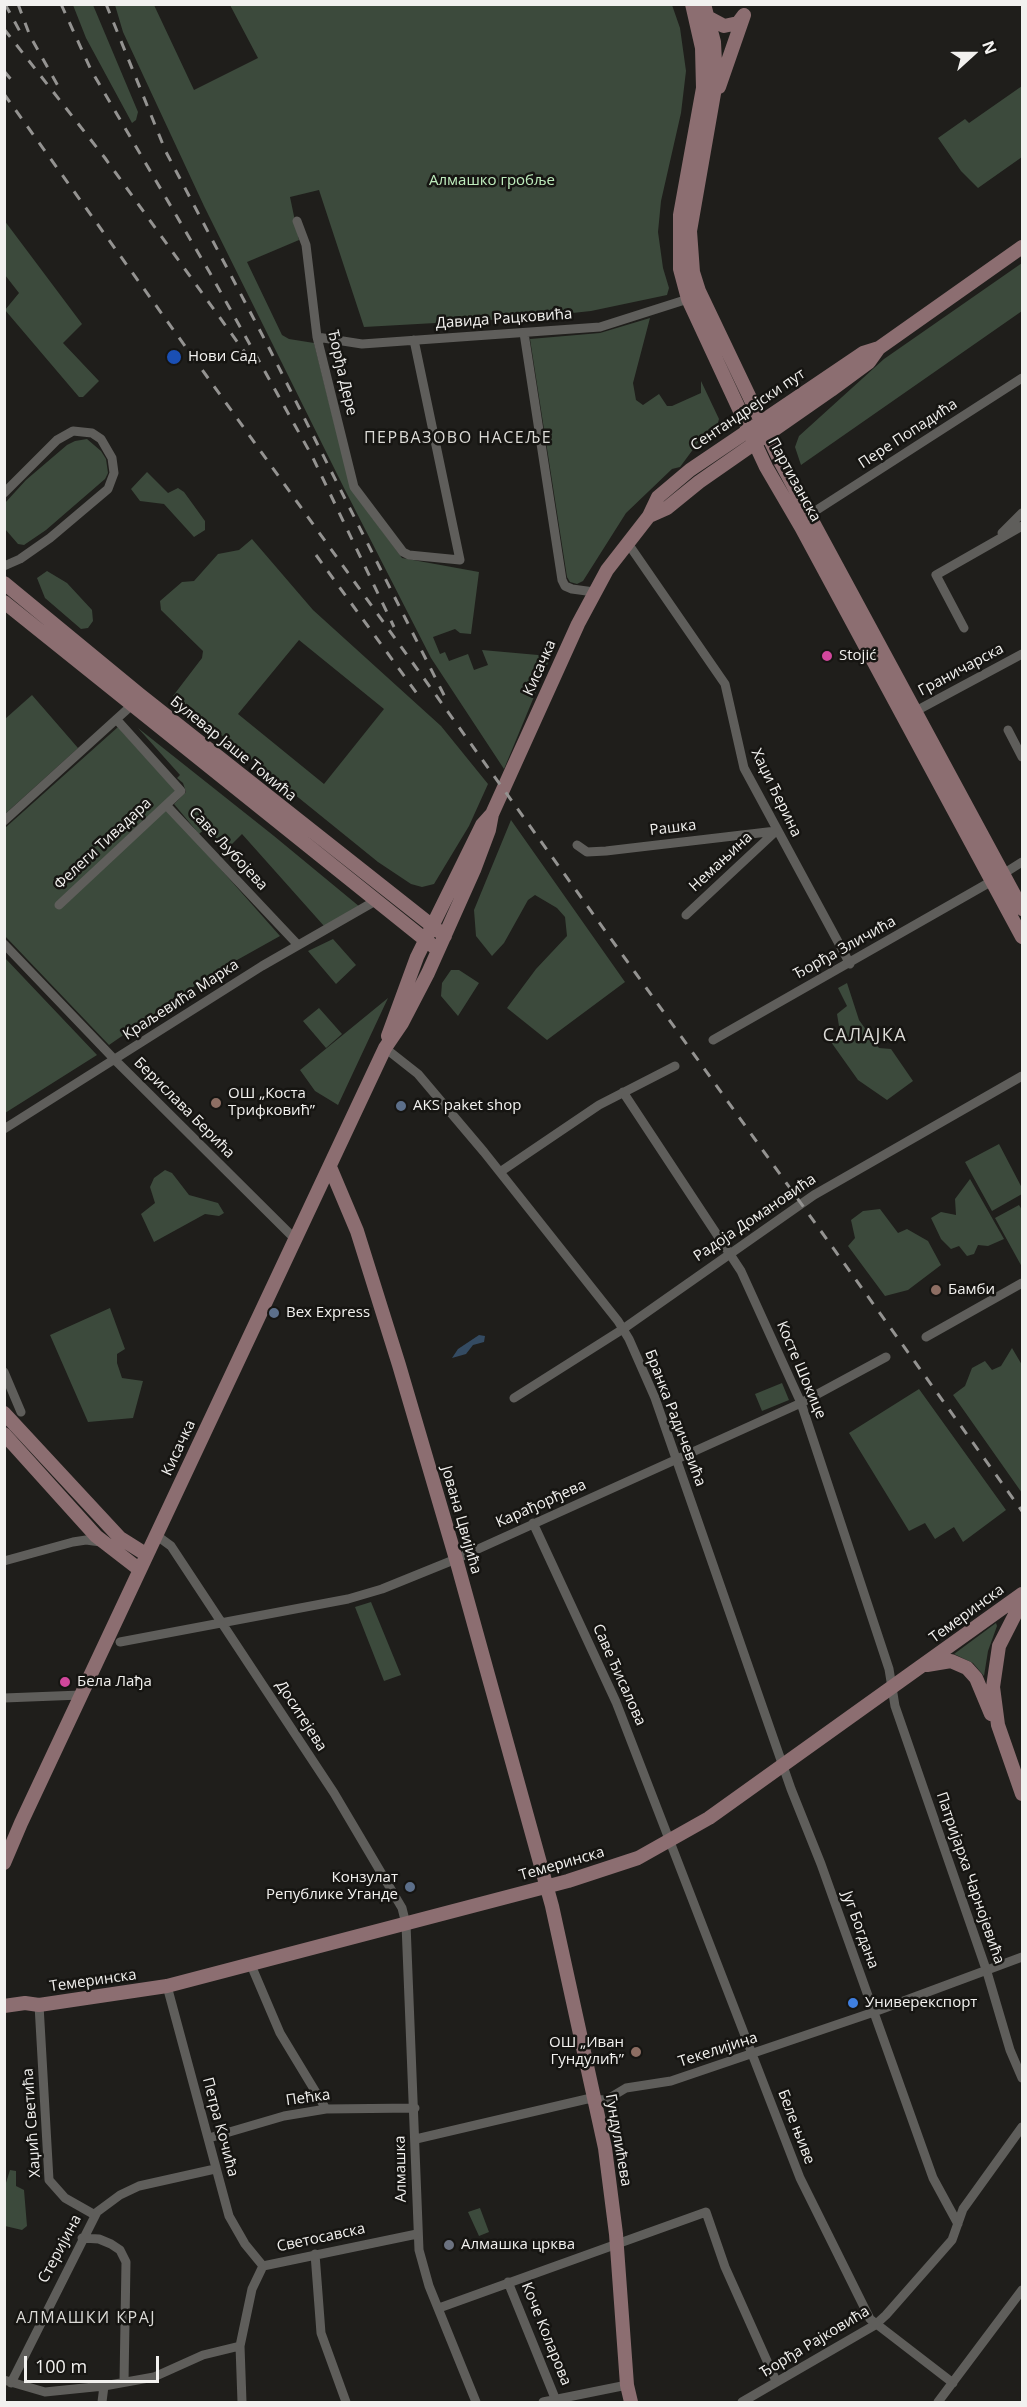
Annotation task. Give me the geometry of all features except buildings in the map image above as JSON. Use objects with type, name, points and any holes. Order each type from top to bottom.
[{"type":"main road","name":"Партизанска","points":[[692,4],[702,48],[703,88],[680,215],[680,269],[688,299],[754,444],[998,877],[1023,909]]},
{"type":"main road","points":[[707,11],[724,26],[738,23],[746,10]]},
{"type":"main road","points":[[715,98],[746,10]]},
{"type":"main road","name":"Партизанска","points":[[707,11],[716,62],[715,98],[693,205],[690,231],[693,272],[703,303],[760,420],[998,877],[1023,937]]},
{"type":"main road","name":"Сентандрејски пут","points":[[627,542],[650,516],[658,497],[690,470],[760,420],[863,353],[879,348],[1023,248]]},
{"type":"main road","name":"Сентандрејски пут","points":[[650,516],[667,508],[699,482],[869,362],[879,348]]},
{"type":"main road","name":"Кисачка","points":[[385,1048],[402,1023],[445,936],[489,830],[492,814],[594,592],[627,542]]},
{"type":"main road","name":"Булевар Јаше Томића","points":[[4,584],[140,696],[445,936]]},
{"type":"main road","name":"Булевар Јаше Томића","points":[[4,602],[438,950]]},
{"type":"main road","name":"Кисачка","points":[[4,1863],[385,1048],[400,997],[425,939],[482,825],[492,814]]},
{"type":"main road","name":"Јована Цвијића","points":[[330,1167],[360,1238],[456,1559],[547,1886]]},
{"type":"main road","points":[[4,1413],[120,1538],[147,1555]]},
{"type":"main road","points":[[4,1434],[103,1543],[140,1570]]},
{"type":"main road","name":"Темеринска","points":[[4,2016],[39,2005],[167,1986],[613,1867],[671,1842],[709,1818],[1023,1594]]},
{"type":"main road","points":[[998,1725],[993,1687],[996,1659],[1004,1634],[1023,1601]]},
{"type":"main road","points":[[922,1666],[951,1661],[967,1668],[976,1678],[998,1725],[1023,1794]]},
{"type":"main road","name":"Гундулићева","points":[[547,1886],[605,2148],[616,2242],[627,2385],[631,2403]]},
{"type":"main road","name":"Темеринска","points":[[4,2006],[25,2003],[39,2005]]},
{"type":"street","name":"Ђорђа Дере","points":[[297,221],[306,245],[317,337],[354,487],[408,555],[460,560],[414,340]]},
{"type":"street","name":"Давида Рацковића","points":[[317,337],[362,344],[600,327],[688,299]]},
{"type":"street","points":[[524,333],[562,580],[565,586],[572,589],[594,592]]},
{"type":"street","name":"Пере Попадића","points":[[809,515],[1023,378]]},
{"type":"street","points":[[4,493],[57,440],[73,431],[92,433],[101,439],[112,458],[114,473],[108,489],[43,544],[4,566]]},
{"type":"street","points":[[994,541],[1023,513]]},
{"type":"street","points":[[964,627],[936,575],[1023,526]]},
{"type":"street","name":"Хаџи Ђерина","points":[[627,542],[725,684],[739,755],[776,831],[850,964]]},
{"type":"street","name":"Граничарска","points":[[914,712],[1023,654]]},
{"type":"street","points":[[4,821],[132,705]]},
{"type":"street","name":"Саве Љубојева","points":[[117,720],[181,791],[167,806],[298,945]]},
{"type":"street","points":[[1008,730],[1023,758]]},
{"type":"street","name":"Фелеги Тивадара","points":[[59,905],[167,806]]},
{"type":"street","name":"Рашка","points":[[577,845],[587,852],[606,851],[776,831]]},
{"type":"street","name":"Немањина","points":[[686,915],[776,831]]},
{"type":"street","name":"Ђорђа Зличића","points":[[713,1040],[744,1019],[850,964],[1023,862]]},
{"type":"street","name":"Краљевића Марка","points":[[4,1129],[298,945],[377,900]]},
{"type":"street","name":"Берислава Берића","points":[[4,944],[115,1060],[295,1239]]},
{"type":"street","name":"Бранка Радичевића","points":[[385,1048],[418,1074],[500,1172],[623,1329],[654,1398],[783,1765]]},
{"type":"street","points":[[500,1172],[623,1092],[675,1066]]},
{"type":"street","name":"Радоја Домановића","points":[[514,1398],[623,1329],[814,1195],[1023,1076]]},
{"type":"street","name":"Косте Шокице","points":[[623,1092],[745,1280],[801,1403],[889,1669],[892,1686]]},
{"type":"street","points":[[926,1337],[1023,1283]]},
{"type":"street","name":"Карађорђева","points":[[120,1642],[348,1599],[456,1559],[801,1403],[886,1357]]},
{"type":"street","points":[[4,1372],[21,1412]]},
{"type":"street","points":[[73,1542],[81,1532],[80,1517]]},
{"type":"street","name":"Саве Ђисалова","points":[[533,1523],[616,1702],[671,1842]]},
{"type":"street","name":"Доситејева","points":[[156,1535],[171,1546],[334,1793],[402,1908],[406,1924]]},
{"type":"street","points":[[4,1561],[73,1542],[87,1540],[103,1543]]},
{"type":"street","name":"Патријарха Чарнојевића","points":[[892,1686],[896,1706],[987,1972],[1011,2050],[1023,2078]]},
{"type":"street","points":[[4,1698],[81,1695]]},
{"type":"street","name":"Југ Богдана","points":[[783,1765],[933,2178],[958,2224]]},
{"type":"street","name":"Беле њиве","points":[[671,1842],[800,2178],[861,2302],[875,2325],[952,2383]]},
{"type":"street","name":"Алмашка","points":[[406,1924],[415,2108],[417,2234],[423,2267],[476,2403]]},
{"type":"street","name":"Текелијина","points":[[416,2139],[595,2097],[606,2100],[626,2088],[671,2081],[752,2055],[987,1972],[1023,1957]]},
{"type":"street","points":[[251,1965],[280,2033],[326,2109]]},
{"type":"street","name":"Петра Кочића","points":[[167,1986],[209,2138],[215,2169],[233,2223],[245,2244],[263,2266]]},
{"type":"street","name":"Хаџић Светића","points":[[39,2005],[49,2180],[64,2198],[95,2215]]},
{"type":"street","name":"Пећка","points":[[209,2138],[284,2116],[326,2109],[415,2108]]},
{"type":"street","name":"Ђорђа Рајковића","points":[[742,2403],[875,2325],[947,2247],[963,2209],[1023,2127]]},
{"type":"street","name":"Стеријина","points":[[8,2381],[95,2215],[120,2195],[147,2184],[215,2169]]},
{"type":"street","points":[[947,2206],[963,2209]]},
{"type":"street","name":"Коче Коларова","points":[[439,2308],[616,2242],[705,2212],[725,2267],[776,2381]]},
{"type":"street","name":"Светосавска","points":[[242,2403],[240,2346],[252,2289],[263,2266],[417,2234]]},
{"type":"street","points":[[82,2238],[99,2239],[111,2244],[120,2250],[126,2262],[124,2382]]},
{"type":"street","points":[[315,2254],[321,2333],[346,2403]]},
{"type":"street","name":"Коче Коларова","points":[[508,2282],[555,2398]]},
{"type":"street","points":[[938,2403],[1023,2290]]},
{"type":"street","points":[[8,2381],[45,2392],[104,2386],[154,2377],[219,2349],[240,2346]]},
{"type":"street","points":[[543,2403],[555,2398],[627,2385]]},
{"type":"street","points":[[102,2403],[104,2386]]},
{"type":"green space","points":[[73,5],[93,5],[138,112],[136,120],[132,123],[86,38]]},
{"type":"green space","name":"Алмашко гробље","points":[[115,5],[154,5],[194,90],[258,58],[230,5],[672,5],[680,28],[686,71],[681,113],[661,201],[658,232],[663,268],[669,288],[667,295],[591,311],[525,318],[364,327],[319,190],[290,197],[299,240],[247,262],[282,335],[289,339],[314,343],[351,489],[402,558],[479,572],[471,634],[460,633],[455,629],[433,637],[440,654],[445,652],[449,661],[468,654],[474,670],[488,665],[482,650],[538,655],[548,663],[504,769],[431,658],[344,488],[204,206],[123,32]]},
{"type":"green space","points":[[1022,86],[1022,157],[978,188],[961,171],[938,138],[965,119],[969,123]]},
{"type":"green space","points":[[4,220],[82,324],[63,343],[99,381],[83,397],[79,397],[5,310],[19,293],[5,275]]},
{"type":"green space","points":[[1022,263],[1022,311],[801,465],[795,447],[799,436],[884,359]]},
{"type":"green space","points":[[650,318],[633,383],[636,400],[643,405],[659,394],[667,406],[672,406],[701,393],[701,381],[719,419],[717,426],[700,440],[680,467],[672,469],[626,513],[583,581],[577,584],[570,582],[567,577],[530,339],[600,333]]},
{"type":"green space","points":[[87,439],[101,451],[106,459],[108,473],[105,479],[46,530],[24,545],[18,544],[5,529],[5,503],[26,480],[67,445]]},
{"type":"green space","points":[[147,472],[168,493],[178,488],[184,492],[205,521],[205,530],[194,537],[164,504],[140,501],[131,489]]},
{"type":"green space","points":[[252,539],[313,610],[441,726],[488,784],[469,826],[434,884],[422,887],[411,884],[378,862],[173,696],[202,658],[203,651],[161,610],[160,601],[182,582],[194,581],[218,554],[239,550]],"holes":[[[299,640],[384,709],[324,784],[238,714]]]},
{"type":"green space","points":[[47,571],[67,583],[92,610],[93,621],[88,628],[81,629],[45,598],[37,578]]},
{"type":"green space","points":[[32,695],[78,748],[5,814],[5,719]]},
{"type":"green space","points":[[118,727],[176,791],[163,804],[280,936],[212,974],[109,1045],[5,936],[5,828]]},
{"type":"green space","points":[[138,728],[360,907],[324,926],[242,834],[226,850],[207,827],[199,834],[174,804],[186,792],[183,783],[177,778],[180,775]]},
{"type":"green space","points":[[511,820],[625,982],[547,1040],[507,1008],[536,969],[567,936],[565,917],[557,908],[535,895],[528,900],[504,943],[492,956],[476,936],[474,910]]},
{"type":"green space","points":[[333,939],[356,965],[336,984],[308,951]]},
{"type":"green space","points":[[5,958],[97,1055],[5,1113]]},
{"type":"green space","points":[[451,970],[459,970],[479,983],[458,1016],[441,996],[442,983]]},
{"type":"green space","points":[[847,983],[859,1020],[879,1048],[891,1049],[913,1081],[887,1100],[858,1080],[831,1042],[840,1032],[837,1014],[847,1006],[838,988]]},
{"type":"green space","points":[[388,998],[338,1105],[315,1091],[300,1070]]},
{"type":"green space","points":[[319,1008],[342,1034],[326,1048],[303,1021]]},
{"type":"green space","points":[[999,1144],[1022,1188],[1022,1194],[992,1211],[965,1162]]},
{"type":"green space","points":[[165,1170],[172,1173],[189,1195],[218,1203],[224,1213],[219,1216],[205,1214],[154,1242],[141,1214],[155,1203],[150,1187],[154,1178]]},
{"type":"green space","points":[[970,1179],[1004,1239],[988,1246],[978,1245],[974,1254],[967,1256],[959,1246],[951,1249],[941,1239],[931,1218],[941,1212],[956,1215],[955,1199]]},
{"type":"green space","points":[[1019,1205],[1022,1210],[1022,1267],[995,1218]]},
{"type":"green space","points":[[880,1209],[898,1233],[907,1229],[928,1241],[941,1265],[908,1290],[885,1296],[848,1246],[855,1238],[851,1220],[863,1211]]},
{"type":"green space","points":[[110,1308],[125,1349],[117,1354],[117,1363],[122,1378],[143,1381],[133,1418],[88,1422],[50,1335]]},
{"type":"green space","points":[[1012,1348],[1022,1365],[1022,1493],[953,1395],[965,1386],[972,1368],[985,1361],[992,1370],[1001,1366]]},
{"type":"green space","points":[[782,1383],[789,1400],[762,1411],[755,1394]]},
{"type":"green space","points":[[919,1389],[1006,1510],[963,1542],[954,1527],[935,1539],[925,1523],[909,1531],[849,1433]]},
{"type":"green space","points":[[371,1602],[401,1675],[384,1681],[355,1607]]},
{"type":"green space","points":[[996,1623],[984,1676],[973,1663],[954,1654]]},
{"type":"green space","points":[[10,2170],[16,2171],[16,2186],[24,2190],[27,2226],[22,2230],[5,2226],[5,2186]]},
{"type":"green space","points":[[480,2208],[489,2232],[479,2236],[468,2212]]},
{"type":"water","points":[[479,1335],[485,1336],[484,1342],[473,1345],[466,1354],[452,1358],[458,1349]]},
{"type":"railway","points":[[5,4],[24,39]]},
{"type":"railway","points":[[18,4],[30,36],[62,93]]},
{"type":"railway","points":[[61,4],[91,70],[210,273],[312,456],[394,627]]},
{"type":"railway","points":[[106,4],[166,152],[267,344],[446,699]]},
{"type":"railway","points":[[4,29],[105,158],[246,354]]},
{"type":"railway","points":[[4,71],[14,83]]},
{"type":"railway","points":[[4,94],[1022,1511]]},
{"type":"railway","points":[[316,555],[418,695]]},
{"type":"place","name":"Нови Сад","points":[[174,357]]},
{"type":"place","name":"Stojić","points":[[827,656]]},
{"type":"place","name":"ОШ „Коста Трифковић”","points":[[216,1103]]},
{"type":"place","name":"AKS paket shop","points":[[401,1106]]},
{"type":"place","name":"Бамби","points":[[936,1290]]},
{"type":"place","name":"Bex Express","points":[[274,1313]]},
{"type":"place","name":"Бела Лађа","points":[[65,1682]]},
{"type":"place","name":"Конзулат Републике Уганде","points":[[410,1887]]},
{"type":"place","name":"Универекспорт","points":[[853,2003]]},
{"type":"place","name":"ОШ „Иван Гундулић”","points":[[636,2052]]},
{"type":"place","name":"Алмашка црква","points":[[449,2245]]},
{"type":"district","name":"ПЕРВАЗОВО НАСЕЉЕ","points":[[458,438]]},
{"type":"district","name":"САЛАЈКА","points":[[865,1036]]},
{"type":"district","name":"АЛМАШКИ КРАЈ","points":[[86,2318]]}]
